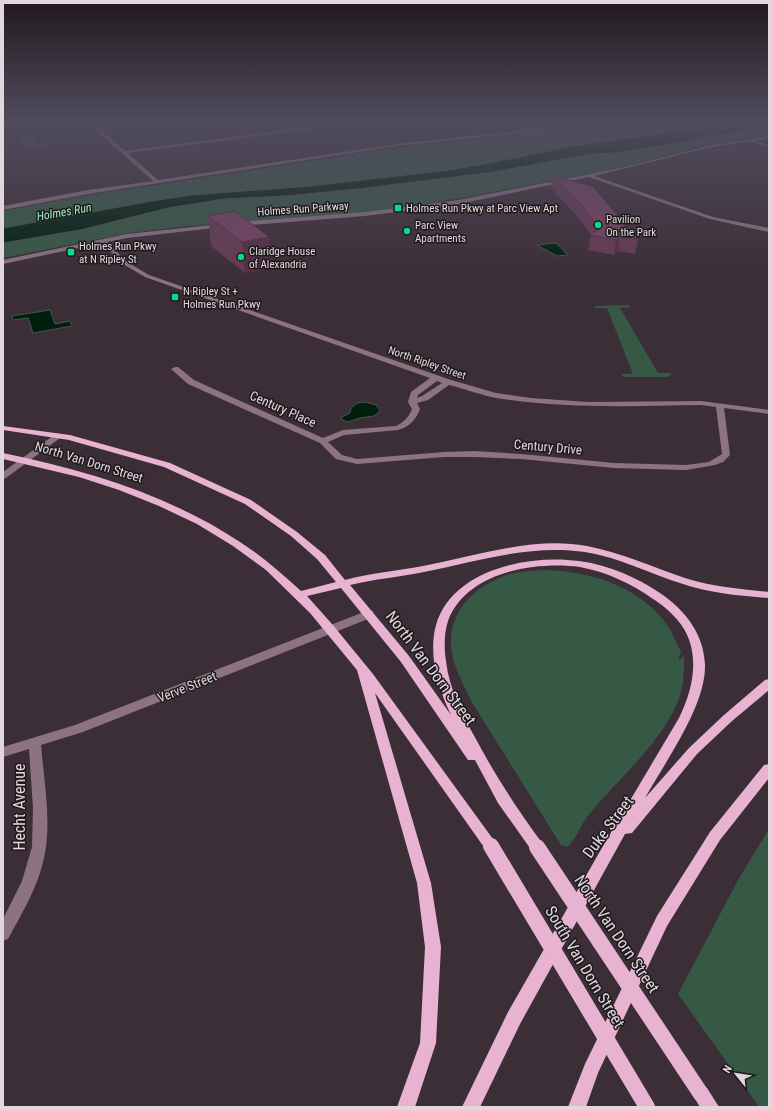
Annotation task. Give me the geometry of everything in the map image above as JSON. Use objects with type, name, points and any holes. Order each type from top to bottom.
[{"type":"main road","name":"North Van Dorn Street","points":[[3,428],[57,436],[110,448],[168,465],[248,502],[294,534],[321,557],[405,659],[538,847],[705,1100]]},
{"type":"main road","name":"North Van Dorn Street","points":[[3,456],[42,463],[113,484],[140,494],[214,530],[245,550],[299,595],[360,663],[491,846]]},
{"type":"main road","points":[[299,595],[344,584],[504,552],[543,546],[563,546],[612,555],[700,585],[751,594],[769,595]]},
{"type":"main road","points":[[504,799],[450,699],[440,664],[439,640],[443,621],[451,606],[463,591],[481,579],[517,565],[538,562],[584,564],[603,570],[649,589],[677,611],[692,633],[697,646],[699,678],[694,699],[684,719],[608,850]]},
{"type":"main road","points":[[360,663],[424,882],[433,947],[428,1043],[406,1107]]},
{"type":"main road","name":"Duke Street","points":[[471,1107],[514,1018],[608,850],[693,751],[728,718],[769,683]]},
{"type":"main road","points":[[577,1107],[591,1070],[662,921],[715,836],[769,769]]},
{"type":"main road","name":"South Van Dorn Street","points":[[491,846],[647,1107]]},
{"type":"street","points":[[146,172],[157,182]]},
{"type":"street","points":[[3,208],[68,195],[223,172]]},
{"type":"street","name":"Holmes Run Parkway","points":[[231,225],[338,217],[414,208],[466,200],[608,172]]},
{"type":"street","points":[[591,176],[712,218],[734,224],[769,230]]},
{"type":"street","points":[[3,262],[103,241],[165,231],[225,225]]},
{"type":"street","name":"North Ripley Street","points":[[103,241],[125,263],[147,276],[435,378],[495,395],[560,403],[701,404],[720,405],[769,412]]},
{"type":"street","name":"Century Place","points":[[176,369],[193,383],[323,441],[342,433],[398,428],[407,424],[414,417],[416,410],[412,402]]},
{"type":"street","points":[[412,402],[414,394],[435,378]]},
{"type":"street","points":[[412,402],[425,398],[448,382]]},
{"type":"street","name":"Century Drive","points":[[323,441],[332,453],[339,458],[351,461],[366,462],[447,454],[477,454],[630,467],[696,466],[720,461],[726,454],[720,405]]},
{"type":"street","points":[[3,476],[57,436]]},
{"type":"street","name":"Verve Street","points":[[3,752],[87,727],[369,614]]},
{"type":"street","name":"Hecht Avenue","points":[[3,934],[27,889],[39,848],[40,830],[36,743]]},
{"type":"shaded area","points":[[241,172],[433,172],[310,186],[191,195],[3,228],[3,211],[82,196]]},
{"type":"shaded area","points":[[433,172],[495,172],[358,189],[286,196],[224,199],[168,208],[80,230],[3,243],[3,228],[191,195],[310,186]]},
{"type":"shaded area","points":[[494,172],[596,172],[419,205],[356,213],[187,226],[129,233],[3,258],[3,243],[80,230],[168,208],[224,199],[286,196]]},
{"type":"shaded area","points":[[556,243],[568,255],[557,256],[537,245]]},
{"type":"shaded area","points":[[629,305],[630,307],[620,308],[658,373],[670,373],[671,375],[668,377],[622,376],[621,374],[633,374],[607,308],[595,308],[594,306]]},
{"type":"shaded area","points":[[50,310],[55,324],[70,321],[72,326],[33,333],[28,318],[13,320],[12,316]]},
{"type":"shaded area","points":[[365,402],[376,405],[380,410],[379,412],[374,416],[348,422],[341,419],[350,413],[351,408],[357,403]]},
{"type":"shaded area","points":[[546,570],[563,571],[596,578],[612,583],[626,590],[653,609],[665,622],[681,652],[678,661],[684,656],[683,685],[678,701],[670,718],[649,748],[587,817],[567,847],[561,845],[473,704],[456,668],[451,647],[455,620],[469,599],[479,590],[491,582],[509,574]]},
{"type":"shaded area","points":[[769,829],[769,1107],[759,1107],[678,994],[738,880]]},
{"type":"building","points":[[552,175],[593,187],[638,239],[620,236],[616,240],[590,235],[599,228],[579,202]]},
{"type":"building","points":[[235,211],[269,237],[242,242],[208,216]]},
{"type":"place","name":"Holmes Run Pkwy at Parc View Apt","points":[[398,208]]},
{"type":"place","name":"Pavilion On the Park","points":[[598,225]]},
{"type":"place","name":"Parc View Apartments","points":[[407,231]]},
{"type":"place","name":"Holmes Run Pkwy at N Ripley St","points":[[71,252]]},
{"type":"place","name":"Claridge House of Alexandria","points":[[241,257]]},
{"type":"place","name":"N Ripley St + Holmes Run Pkwy","points":[[175,297]]},
{"type":"water label","name":"Holmes Run","points":[[64,212]]}]
